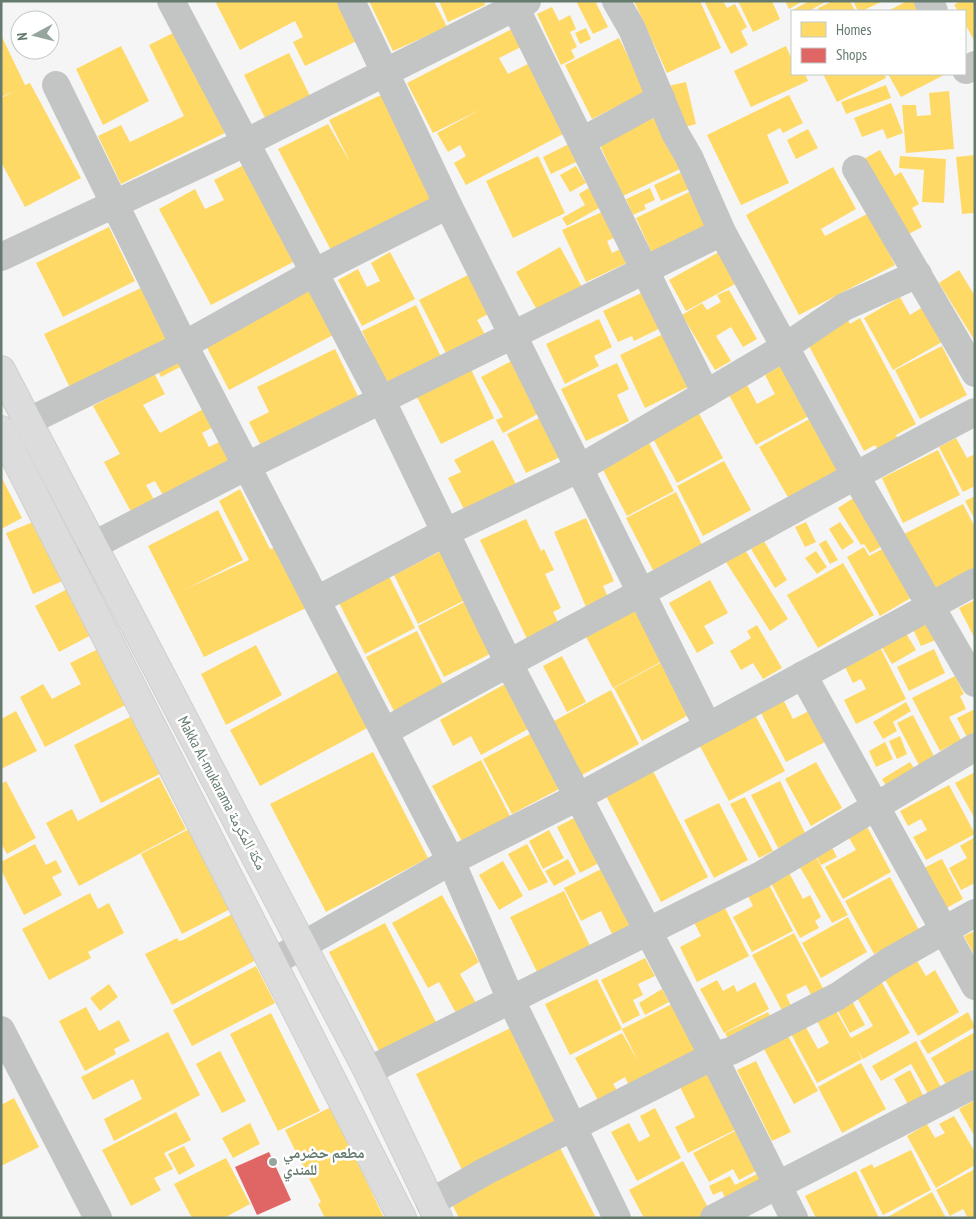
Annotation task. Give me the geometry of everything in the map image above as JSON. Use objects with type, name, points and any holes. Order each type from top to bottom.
[{"type":"highway","name":"Makka Al-mukarama مكة المكرمة","points":[[1,370],[368,1071],[434,1210]]},
{"type":"highway","name":"Makka Al-mukarama مكة المكرمة","points":[[1,430],[402,1218]]},
{"type":"street","points":[[351,1],[448,205],[514,334],[707,725]]},
{"type":"street","points":[[616,1],[632,29],[675,133],[689,157],[722,232],[854,475],[975,684]]},
{"type":"street","points":[[176,3],[382,401],[444,533],[508,662],[713,1056],[794,1218]]},
{"type":"street","points":[[1,257],[247,142],[518,4],[582,141],[706,394]]},
{"type":"street","points":[[56,85],[184,345],[386,731],[451,860],[512,1000],[617,1218]]},
{"type":"street","points":[[582,141],[661,98]]},
{"type":"street","points":[[856,169],[975,373]]},
{"type":"street","points":[[27,422],[184,345],[315,272],[448,205]]},
{"type":"street","points":[[92,546],[247,466],[722,232]]},
{"type":"street","points":[[317,600],[444,533],[580,468],[785,347],[844,307],[918,274]]},
{"type":"street","points":[[386,731],[508,662],[642,592],[854,475],[975,412]]},
{"type":"street","points":[[273,962],[451,860],[578,797],[707,725],[975,582]]},
{"type":"street","points":[[803,675],[975,986]]},
{"type":"street","points":[[368,1071],[761,875],[975,747]]},
{"type":"street","points":[[434,1210],[574,1126],[713,1056],[731,1051],[838,996],[888,962],[975,913]]},
{"type":"street","points":[[1,1030],[98,1218]]},
{"type":"street","points":[[714,1218],[975,1084]]},
{"type":"building: Homes","points":[[215,1],[343,1],[361,39],[305,66],[293,42],[303,37],[295,21],[240,50]]},
{"type":"building: Homes","points":[[369,1],[434,1],[447,27],[393,51]]},
{"type":"building: Homes","points":[[439,1],[484,1],[485,5],[448,22]]},
{"type":"building: Homes","points":[[576,1],[595,1],[608,27],[593,34]]},
{"type":"building: Homes","points":[[634,1],[700,1],[721,48],[667,73]]},
{"type":"building: Homes","points":[[707,1],[723,1],[727,8],[735,4],[747,27],[741,31],[748,45],[731,54],[705,3]]},
{"type":"building: Homes","points":[[738,1],[772,1],[780,19],[753,32]]},
{"type":"building: Homes","points":[[785,1],[803,1],[789,9]]},
{"type":"building: Homes","points":[[809,1],[827,1],[811,10],[793,10]]},
{"type":"building: Homes","points":[[833,1],[850,1],[854,10],[819,10],[818,8]]},
{"type":"building: Homes","points":[[853,1],[883,1],[864,10],[858,10]]},
{"type":"building: Homes","points":[[907,1],[914,1],[918,10],[890,10]]},
{"type":"building: Homes","points":[[960,1],[975,1],[975,42],[966,26],[966,10],[957,10],[954,5]]},
{"type":"building: Homes","points":[[552,7],[559,21],[570,15],[576,29],[570,32],[577,47],[571,50],[575,58],[561,65],[537,14]]},
{"type":"building: Homes","points":[[586,28],[591,39],[580,44],[575,33]]},
{"type":"building: Homes","points":[[512,29],[521,47],[499,58],[508,74],[530,63],[565,133],[466,185],[454,163],[466,156],[460,145],[448,152],[437,133],[482,109],[433,133],[407,83]]},
{"type":"building: Homes","points":[[175,32],[225,133],[121,184],[98,136],[121,125],[130,142],[184,116],[149,45]]},
{"type":"building: Homes","points":[[1,35],[10,54],[10,60],[13,60],[25,85],[30,83],[81,178],[25,207],[1,162],[1,98],[15,91],[1,97]]},
{"type":"building: Homes","points":[[619,38],[646,92],[592,119],[565,65]]},
{"type":"building: Homes","points":[[121,46],[149,101],[103,125],[76,69]]},
{"type":"building: Homes","points":[[786,46],[791,58],[791,75],[805,75],[808,81],[751,107],[734,71]]},
{"type":"building: Homes","points":[[289,53],[310,96],[265,118],[244,75]]},
{"type":"building: Homes","points":[[824,75],[884,75],[886,78],[837,102]]},
{"type":"building: Homes","points":[[889,75],[944,75],[901,97]]},
{"type":"building: Homes","points":[[686,82],[696,124],[674,130],[664,87]]},
{"type":"building: Homes","points":[[886,85],[891,98],[846,114],[841,102]]},
{"type":"building: Homes","points":[[949,91],[954,149],[906,153],[902,105],[916,105],[917,116],[931,115],[929,93]]},
{"type":"building: Homes","points":[[383,94],[435,201],[333,254],[278,149],[328,124],[351,164],[329,120]]},
{"type":"building: Homes","points":[[789,95],[803,123],[783,133],[780,128],[767,135],[789,183],[741,205],[707,135]]},
{"type":"building: Homes","points":[[891,103],[903,133],[887,139],[883,129],[862,137],[854,118]]},
{"type":"building: Homes","points":[[656,117],[680,169],[623,196],[599,143]]},
{"type":"building: Homes","points":[[808,129],[818,148],[796,159],[787,140]]},
{"type":"building: Homes","points":[[571,143],[580,160],[551,174],[543,157]]},
{"type":"building: Homes","points":[[880,150],[895,176],[901,172],[919,204],[912,208],[922,227],[905,236],[862,160]]},
{"type":"building: Homes","points":[[975,155],[975,213],[962,214],[956,157]]},
{"type":"building: Homes","points":[[538,156],[565,213],[513,238],[486,181]]},
{"type":"building: Homes","points":[[900,156],[946,159],[944,203],[922,202],[924,170],[899,168]]},
{"type":"building: Homes","points":[[246,164],[297,260],[211,305],[159,209],[195,189],[205,209],[224,200],[214,180]]},
{"type":"building: Homes","points":[[576,166],[586,183],[570,192],[560,175]]},
{"type":"building: Homes","points":[[833,167],[856,209],[821,229],[825,236],[869,213],[895,265],[799,315],[746,215]]},
{"type":"building: Homes","points":[[682,172],[689,189],[661,201],[654,185]]},
{"type":"building: Homes","points":[[595,184],[606,204],[567,226],[562,218],[585,205],[579,194]]},
{"type":"building: Homes","points":[[650,188],[655,200],[644,205],[646,209],[633,215],[626,199]]},
{"type":"building: Homes","points":[[689,192],[706,227],[652,253],[636,218]]},
{"type":"building: Homes","points":[[611,208],[623,234],[607,241],[612,253],[627,246],[633,260],[586,282],[562,230]]},
{"type":"building: Homes","points":[[109,227],[135,281],[63,317],[36,263]]},
{"type":"building: Homes","points":[[560,247],[582,287],[538,312],[516,272]]},
{"type":"building: Homes","points":[[390,252],[415,299],[362,326],[338,280],[358,269],[367,287],[380,281],[371,263]]},
{"type":"building: Homes","points":[[719,252],[737,283],[686,311],[669,280]]},
{"type":"building: Homes","points":[[959,270],[975,296],[975,341],[939,283]]},
{"type":"building: Homes","points":[[470,274],[490,313],[477,320],[488,340],[449,359],[419,300]]},
{"type":"building: Homes","points":[[308,285],[333,335],[229,390],[203,340]]},
{"type":"building: Homes","points":[[141,288],[171,349],[74,396],[44,334]]},
{"type":"building: Homes","points":[[650,289],[667,325],[634,341],[632,336],[618,342],[603,311]]},
{"type":"building: Homes","points":[[729,290],[757,339],[743,347],[731,327],[716,336],[731,361],[715,370],[682,315],[702,303],[707,310],[721,302],[717,295]]},
{"type":"building: Homes","points":[[900,297],[910,315],[923,307],[942,342],[893,370],[864,318]]},
{"type":"building: Homes","points":[[416,305],[444,363],[389,389],[362,331]]},
{"type":"building: Homes","points":[[845,314],[850,324],[860,318],[916,424],[896,435],[901,445],[881,456],[875,445],[864,451],[808,344]]},
{"type":"building: Homes","points":[[599,319],[612,347],[594,356],[599,366],[565,384],[546,344]]},
{"type":"building: Homes","points":[[665,333],[690,386],[645,408],[620,355]]},
{"type":"building: Homes","points":[[942,346],[967,395],[920,419],[895,370]]},
{"type":"building: Homes","points":[[335,349],[359,398],[261,446],[249,422],[269,412],[257,387]]},
{"type":"building: Homes","points":[[175,357],[180,367],[161,377],[155,366]]},
{"type":"building: Homes","points":[[515,359],[543,411],[503,433],[496,420],[503,417],[481,377]]},
{"type":"building: Homes","points":[[617,363],[629,389],[617,395],[629,421],[586,441],[561,389]]},
{"type":"building: Homes","points":[[469,365],[494,418],[441,444],[417,397]]},
{"type":"building: Homes","points":[[782,365],[809,416],[756,445],[729,395],[747,385],[757,404],[775,394],[765,375]]},
{"type":"building: Homes","points":[[154,373],[165,394],[143,405],[160,433],[207,407],[217,425],[202,433],[209,447],[225,439],[237,461],[165,499],[155,481],[146,485],[158,507],[135,519],[104,462],[120,454],[93,406]]},
{"type":"building: Homes","points":[[696,408],[723,458],[677,483],[650,433]]},
{"type":"building: Homes","points":[[815,416],[844,471],[789,499],[759,447]]},
{"type":"building: Homes","points":[[541,417],[560,457],[526,473],[507,434]]},
{"type":"building: Homes","points":[[646,437],[674,491],[627,516],[599,462]]},
{"type":"building: Homes","points":[[956,438],[967,458],[975,454],[975,486],[963,492],[939,447]]},
{"type":"building: Homes","points":[[493,440],[518,488],[467,515],[448,478],[461,472],[454,460]]},
{"type":"building: Homes","points":[[938,450],[960,495],[903,523],[882,478]]},
{"type":"building: Homes","points":[[724,461],[751,510],[703,536],[677,486]]},
{"type":"building: Homes","points":[[1,476],[22,518],[1,529]]},
{"type":"building: Homes","points":[[240,489],[270,549],[277,547],[306,608],[204,657],[148,546],[218,510],[243,560],[186,589],[249,560],[219,501]]},
{"type":"building: Homes","points":[[676,492],[703,547],[654,572],[626,518]]},
{"type":"building: Homes","points":[[975,496],[975,520],[965,501]]},
{"type":"building: Homes","points":[[855,497],[884,545],[870,553],[864,544],[861,545],[838,508]]},
{"type":"building: Homes","points":[[963,504],[975,527],[975,569],[933,590],[904,534]]},
{"type":"building: Homes","points":[[586,518],[614,581],[603,586],[608,597],[586,607],[554,532]]},
{"type":"building: Homes","points":[[526,519],[541,551],[544,549],[554,570],[545,574],[561,608],[553,612],[559,624],[527,639],[480,540]]},
{"type":"building: Homes","points":[[33,522],[65,580],[33,594],[6,533]]},
{"type":"building: Homes","points":[[806,522],[816,542],[805,547],[795,527]]},
{"type":"building: Homes","points":[[840,522],[854,542],[842,550],[829,529]]},
{"type":"building: Homes","points":[[826,540],[838,560],[830,564],[819,544]]},
{"type":"building: Homes","points":[[764,541],[787,580],[775,588],[751,549]]},
{"type":"building: Homes","points":[[864,547],[869,556],[886,547],[914,596],[880,616],[847,557]]},
{"type":"building: Homes","points":[[745,550],[788,619],[770,631],[726,562]]},
{"type":"building: Homes","points":[[441,551],[465,600],[418,624],[394,575]]},
{"type":"building: Homes","points":[[816,551],[827,567],[817,574],[805,558]]},
{"type":"building: Homes","points":[[843,563],[874,615],[818,648],[787,595]]},
{"type":"building: Homes","points":[[389,576],[415,628],[365,654],[336,597]]},
{"type":"building: Homes","points":[[710,580],[728,613],[704,626],[714,643],[697,653],[669,603]]},
{"type":"building: Homes","points":[[73,586],[97,632],[59,652],[35,606]]},
{"type":"building: Homes","points":[[975,600],[975,639],[959,608]]},
{"type":"building: Homes","points":[[466,601],[492,653],[444,677],[418,626]]},
{"type":"building: Homes","points":[[637,604],[666,659],[613,688],[584,633]]},
{"type":"building: Homes","points":[[927,621],[936,640],[921,646],[912,627]]},
{"type":"building: Homes","points":[[757,625],[782,668],[763,679],[753,663],[741,670],[730,651],[751,638],[747,631]]},
{"type":"building: Homes","points":[[904,630],[916,650],[892,664],[880,644]]},
{"type":"building: Homes","points":[[417,631],[445,688],[395,713],[366,657]]},
{"type":"building: Homes","points":[[256,645],[282,695],[226,725],[201,674]]},
{"type":"building: Homes","points":[[100,648],[129,703],[45,747],[20,697],[43,684],[52,699],[81,684],[70,663]]},
{"type":"building: Homes","points":[[881,649],[906,699],[856,724],[844,700],[866,689],[861,679],[853,683],[845,667]]},
{"type":"building: Homes","points":[[934,649],[945,673],[909,691],[897,667]]},
{"type":"building: Homes","points":[[562,656],[586,702],[567,712],[543,666]]},
{"type":"building: Homes","points":[[662,662],[690,714],[642,741],[614,688]]},
{"type":"building: Homes","points":[[339,671],[369,727],[260,786],[230,730]]},
{"type":"building: Homes","points":[[955,676],[964,694],[960,696],[966,709],[949,717],[961,740],[940,751],[912,698]]},
{"type":"building: Homes","points":[[505,684],[530,728],[481,755],[471,736],[453,746],[440,720]]},
{"type":"building: Homes","points":[[611,690],[639,744],[582,775],[554,721]]},
{"type":"building: Homes","points":[[782,697],[793,719],[813,709],[829,740],[786,762],[759,709]]},
{"type":"building: Homes","points":[[906,702],[911,711],[893,722],[897,731],[883,739],[873,722]]},
{"type":"building: Homes","points":[[975,709],[975,735],[968,739],[957,718]]},
{"type":"building: Homes","points":[[16,711],[37,751],[1,769],[1,719]]},
{"type":"building: Homes","points":[[138,713],[166,771],[101,803],[74,745]]},
{"type":"building: Homes","points":[[755,715],[785,771],[729,801],[699,744]]},
{"type":"building: Homes","points":[[913,715],[936,760],[921,769],[897,723]]},
{"type":"building: Homes","points":[[532,733],[561,788],[512,814],[483,759]]},
{"type":"building: Homes","points":[[900,736],[907,754],[897,759],[889,741]]},
{"type":"building: Homes","points":[[885,742],[893,759],[876,767],[869,751]]},
{"type":"building: Homes","points":[[373,752],[428,858],[326,912],[270,804]]},
{"type":"building: Homes","points":[[481,760],[511,818],[463,843],[432,786]]},
{"type":"building: Homes","points":[[816,762],[842,808],[811,826],[785,779]]},
{"type":"building: Homes","points":[[910,762],[916,771],[887,787],[882,779]]},
{"type":"building: Homes","points":[[652,769],[708,877],[661,902],[605,794]]},
{"type":"building: Homes","points":[[975,772],[975,819],[955,783]]},
{"type":"building: Homes","points":[[159,777],[186,829],[79,886],[46,823],[72,809],[78,821]]},
{"type":"building: Homes","points":[[6,781],[36,838],[7,854],[1,843],[1,784]]},
{"type":"building: Homes","points":[[780,781],[806,835],[778,848],[751,795]]},
{"type":"building: Homes","points":[[949,785],[975,834],[926,860],[913,837],[927,830],[921,819],[908,826],[900,811]]},
{"type":"building: Homes","points":[[745,797],[773,851],[759,858],[730,804]]},
{"type":"building: Homes","points":[[719,803],[748,860],[714,878],[684,820]]},
{"type":"building: Homes","points":[[576,817],[599,863],[580,873],[557,827]]},
{"type":"building: Homes","points":[[864,821],[891,872],[843,899],[825,867],[856,850],[845,831]]},
{"type":"building: Homes","points":[[193,827],[234,907],[182,934],[141,854]]},
{"type":"building: Homes","points":[[549,830],[564,858],[543,869],[529,841]]},
{"type":"building: Homes","points":[[975,837],[975,883],[961,890],[949,868],[967,858],[960,846]]},
{"type":"building: Homes","points":[[829,842],[837,857],[821,865],[813,850]]},
{"type":"building: Homes","points":[[35,844],[46,865],[56,860],[62,872],[52,877],[62,895],[24,915],[1,870],[1,862]]},
{"type":"building: Homes","points":[[527,844],[548,882],[529,891],[508,854]]},
{"type":"building: Homes","points":[[813,852],[848,915],[832,923],[797,862]]},
{"type":"building: Homes","points":[[568,859],[576,874],[554,886],[545,871]]},
{"type":"building: Homes","points":[[942,859],[963,899],[943,910],[922,869]]},
{"type":"building: Homes","points":[[503,861],[523,896],[499,910],[479,875]]},
{"type":"building: Homes","points":[[603,868],[631,925],[612,934],[601,911],[581,921],[564,888]]},
{"type":"building: Homes","points":[[787,869],[803,899],[810,895],[821,917],[815,921],[819,928],[800,938],[769,879]]},
{"type":"building: Homes","points":[[890,877],[919,930],[874,954],[845,901]]},
{"type":"building: Homes","points":[[766,879],[793,931],[752,952],[733,917],[753,906],[745,890]]},
{"type":"building: Homes","points":[[564,891],[591,948],[538,974],[510,917]]},
{"type":"building: Homes","points":[[90,893],[98,909],[109,903],[124,933],[88,952],[91,958],[49,980],[22,929]]},
{"type":"building: Homes","points":[[442,895],[479,962],[460,974],[476,1003],[456,1013],[439,982],[428,988],[392,923]]},
{"type":"building: Homes","points":[[724,906],[749,956],[697,982],[680,947],[701,936],[694,922]]},
{"type":"building: Homes","points":[[238,911],[262,957],[172,1005],[145,954],[177,938],[179,941],[183,940]]},
{"type":"building: Homes","points":[[848,917],[867,952],[821,978],[802,943]]},
{"type":"building: Homes","points":[[385,923],[439,1028],[382,1057],[329,952]]},
{"type":"building: Homes","points":[[975,931],[975,956],[964,936]]},
{"type":"building: Homes","points":[[794,933],[826,994],[814,1001],[806,985],[786,995],[793,1010],[784,1014],[752,955]]},
{"type":"building: Homes","points":[[913,954],[926,976],[935,970],[959,1012],[918,1036],[881,973]]},
{"type":"building: Homes","points":[[645,958],[655,976],[638,984],[643,995],[633,1000],[640,1015],[623,1024],[601,980]]},
{"type":"building: Homes","points":[[256,966],[275,1003],[192,1046],[173,1010]]},
{"type":"building: Homes","points":[[597,979],[622,1029],[570,1055],[545,1004]]},
{"type":"building: Homes","points":[[717,980],[723,991],[734,985],[737,992],[755,982],[769,1009],[724,1033],[700,989]]},
{"type":"building: Homes","points":[[881,981],[910,1033],[863,1059],[856,1048],[862,1059],[817,1083],[790,1032],[804,1024],[818,1049],[829,1043],[816,1019],[835,1009],[851,1038],[873,1026],[856,996]]},
{"type":"building: Homes","points":[[109,984],[118,997],[100,1011],[90,998]]},
{"type":"building: Homes","points":[[662,989],[669,1002],[645,1015],[639,1003]]},
{"type":"building: Homes","points":[[851,999],[865,1025],[850,1033],[836,1007]]},
{"type":"building: Homes","points":[[672,1004],[697,1054],[630,1088],[625,1077],[613,1084],[618,1092],[599,1102],[575,1058],[622,1033],[639,1063],[622,1029]]},
{"type":"building: Homes","points":[[86,1007],[99,1031],[119,1020],[130,1041],[114,1049],[116,1054],[85,1071],[59,1021]]},
{"type":"building: Homes","points":[[768,1012],[774,1024],[732,1046],[725,1033]]},
{"type":"building: Homes","points":[[968,1012],[975,1027],[928,1054],[920,1041]]},
{"type":"building: Homes","points":[[271,1013],[320,1111],[278,1131],[230,1034]]},
{"type":"building: Homes","points":[[521,1023],[568,1123],[464,1174],[416,1074]]},
{"type":"building: Homes","points":[[168,1032],[200,1095],[114,1141],[104,1119],[142,1099],[133,1079],[93,1100],[81,1077]]},
{"type":"building: Homes","points":[[975,1032],[975,1072],[948,1088],[931,1058]]},
{"type":"building: Homes","points":[[788,1036],[818,1091],[794,1104],[764,1049]]},
{"type":"building: Homes","points":[[916,1041],[943,1091],[931,1099],[911,1064],[881,1081],[872,1066]]},
{"type":"building: Homes","points":[[220,1051],[246,1101],[222,1113],[196,1064]]},
{"type":"building: Homes","points":[[756,1061],[791,1132],[772,1141],[737,1070]]},
{"type":"building: Homes","points":[[861,1063],[886,1109],[842,1133],[818,1087]]},
{"type":"building: Homes","points":[[705,1067],[737,1129],[688,1153],[675,1127],[695,1117],[677,1081]]},
{"type":"building: Homes","points":[[910,1070],[925,1099],[910,1108],[894,1079]]},
{"type":"building: Homes","points":[[14,1098],[39,1147],[1,1166],[1,1105]]},
{"type":"building: Homes","points":[[973,1101],[975,1104],[975,1137],[959,1109]]},
{"type":"building: Homes","points":[[331,1107],[384,1218],[325,1218],[318,1204],[321,1202],[285,1130]]},
{"type":"building: Homes","points":[[655,1108],[681,1158],[637,1181],[611,1132],[629,1123],[639,1142],[650,1136],[640,1116]]},
{"type":"building: Homes","points":[[176,1112],[191,1140],[164,1153],[173,1169],[154,1178],[161,1190],[131,1206],[102,1150]]},
{"type":"building: Homes","points":[[954,1116],[975,1152],[975,1165],[936,1188],[907,1136],[927,1124],[935,1138],[945,1133],[939,1124]]},
{"type":"building: Homes","points":[[250,1123],[260,1144],[233,1158],[222,1138]]},
{"type":"building: Homes","points":[[737,1130],[758,1170],[739,1180],[733,1169],[709,1182],[693,1153]]},
{"type":"building: Homes","points":[[557,1142],[596,1218],[459,1218],[449,1198]]},
{"type":"building: Homes","points":[[184,1146],[195,1166],[179,1175],[168,1154]]},
{"type":"building: Homes","points":[[911,1150],[931,1190],[883,1215],[860,1170],[872,1164],[874,1168]]},
{"type":"building: Homes","points":[[226,1158],[250,1204],[224,1218],[192,1218],[174,1184]]},
{"type":"building: Homes","points":[[683,1161],[711,1213],[702,1218],[644,1218],[629,1190]]},
{"type":"building: Homes","points":[[975,1169],[975,1218],[968,1218],[963,1209],[950,1216],[936,1190]]},
{"type":"building: Homes","points":[[856,1171],[879,1218],[816,1218],[805,1196]]},
{"type":"building: Homes","points":[[759,1173],[763,1182],[726,1201],[722,1191],[713,1195],[709,1186],[730,1176],[735,1185]]},
{"type":"building: Homes","points":[[932,1192],[946,1218],[886,1218]]},
{"type":"building: Shops","points":[[269,1152],[291,1200],[257,1215],[235,1167]]},
{"type":"place","name":"مطعم حضرمي للمندي","points":[[273,1162]]}]
